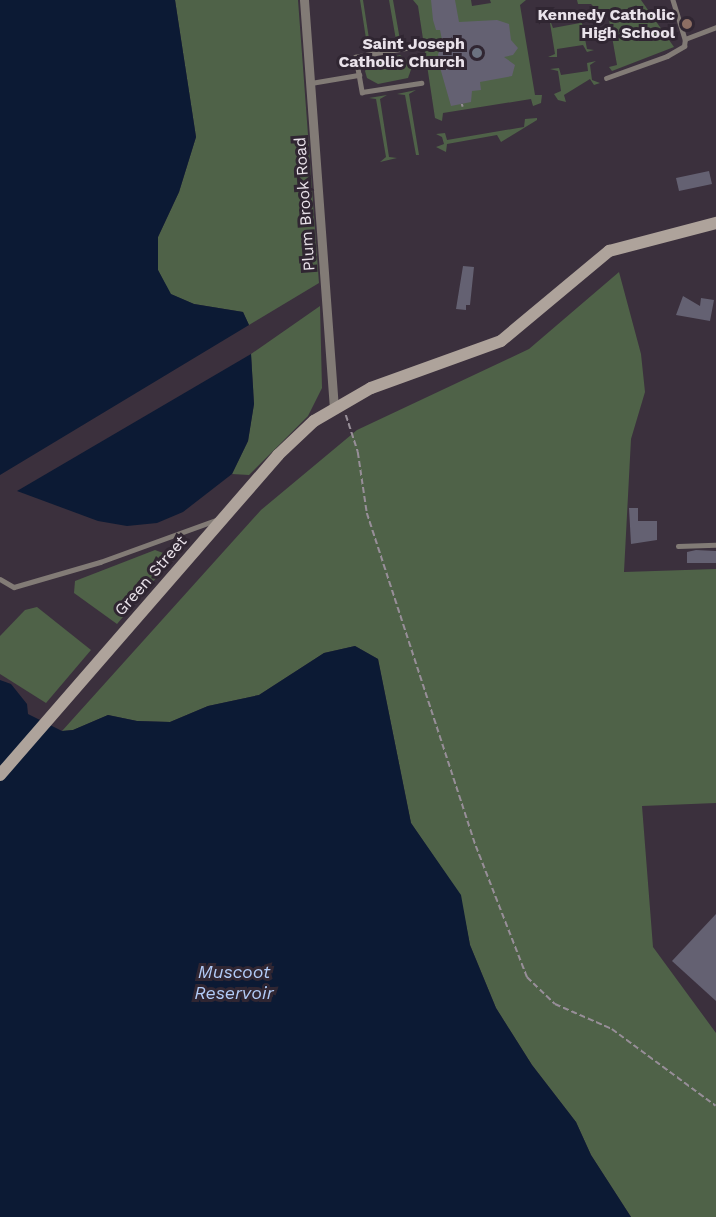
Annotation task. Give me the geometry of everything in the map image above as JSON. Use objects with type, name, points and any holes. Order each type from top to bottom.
[{"type":"main road","name":"Green Street","points":[[0,775],[294,438],[337,405],[371,388],[501,341],[609,251],[716,223]]},
{"type":"street","name":"Plum Brook Road","points":[[304,0],[337,405]]},
{"type":"lane","points":[[606,78],[667,56],[684,46],[673,0]]},
{"type":"lane","points":[[684,39],[716,27]]},
{"type":"lane","points":[[415,47],[356,57],[362,92],[421,83]]},
{"type":"lane","points":[[311,83],[359,75]]},
{"type":"lane","points":[[0,579],[14,587],[100,562],[224,517]]},
{"type":"lane","points":[[678,546],[716,545]]},
{"type":"path","points":[[337,405],[358,452],[367,513],[476,846],[527,977],[555,1004],[612,1029],[716,1106]]},
{"type":"green space","points":[[175,0],[298,0],[319,283],[249,325],[243,312],[194,304],[170,294],[158,270],[158,237],[179,192],[196,137]]},
{"type":"green space","points":[[360,0],[363,0],[370,45],[377,47],[360,49],[367,45]]},
{"type":"green space","points":[[389,0],[393,0],[400,40],[406,42],[389,44],[396,40]]},
{"type":"green space","points":[[413,0],[471,0],[472,6],[491,3],[490,0],[526,0],[520,5],[535,95],[542,95],[541,103],[533,106],[531,99],[443,113],[442,121],[435,118],[418,6]]},
{"type":"green space","points":[[577,0],[641,0],[674,47],[612,71],[609,67],[617,65],[608,14],[601,14],[591,4],[578,4]]},
{"type":"green space","points":[[588,14],[581,18],[587,49],[594,50],[587,52],[583,45],[557,49],[557,57],[548,57],[555,54],[550,23],[542,22],[550,20],[553,28],[580,23],[579,16]]},
{"type":"green space","points":[[400,55],[413,64],[408,78],[378,84],[367,78],[365,71],[370,62]]},
{"type":"green space","points":[[596,61],[590,65],[592,80],[600,83],[594,85],[590,79],[564,95],[566,102],[558,100],[554,94],[561,91],[558,71],[550,69],[559,68],[561,75],[588,71],[587,63]]},
{"type":"green space","points":[[416,90],[409,94],[419,155],[416,155],[405,95],[397,94]]},
{"type":"green space","points":[[387,95],[380,99],[389,157],[397,158],[380,162],[386,157],[376,99],[369,98]]},
{"type":"green space","points":[[537,118],[537,120],[501,142],[497,135],[447,144],[446,152],[436,147],[444,144],[442,137],[436,134],[445,133],[447,140],[524,127],[525,119]]},
{"type":"green space","points":[[619,272],[641,354],[645,392],[631,439],[624,572],[716,569],[716,803],[642,806],[653,947],[716,1033],[716,1217],[631,1217],[591,1155],[576,1122],[532,1065],[496,1008],[470,945],[460,895],[411,823],[378,659],[355,646],[324,653],[259,695],[208,706],[170,722],[137,721],[108,715],[73,730],[62,731],[261,510],[357,430],[529,349]]},
{"type":"green space","points":[[320,306],[322,388],[308,416],[249,475],[232,474],[248,441],[254,404],[251,354]]},
{"type":"green space","points":[[155,550],[174,557],[117,624],[74,593],[75,581]]},
{"type":"green space","points":[[37,607],[91,650],[46,703],[0,674],[0,636],[25,610]]},
{"type":"water","points":[[0,0],[175,0],[196,137],[179,192],[158,237],[158,270],[171,294],[194,304],[243,312],[249,325],[0,475]]},
{"type":"water","points":[[251,354],[254,404],[248,441],[232,474],[183,512],[157,523],[127,526],[98,521],[17,491]]},
{"type":"water","name":"Muscoot Reservoir","points":[[355,646],[378,659],[411,823],[461,895],[470,945],[496,1008],[532,1065],[576,1122],[591,1155],[631,1217],[0,1217],[0,680],[11,684],[27,704],[28,714],[62,731],[73,730],[108,715],[137,721],[170,722],[208,706],[259,695],[324,653]]},
{"type":"building","name":"Saint Joseph Catholic Church","points":[[431,0],[455,0],[459,22],[497,20],[509,24],[511,40],[518,48],[513,55],[504,57],[515,65],[512,76],[480,82],[481,90],[472,91],[471,102],[451,106],[439,64],[438,54],[443,45],[440,30],[436,30],[433,20]]},
{"type":"building","points":[[709,171],[712,184],[679,191],[676,178]]},
{"type":"building","points":[[463,266],[474,267],[470,305],[466,305],[466,310],[456,309]]},
{"type":"building","points":[[683,296],[700,306],[701,298],[714,300],[710,321],[676,315]]},
{"type":"building","points":[[629,508],[638,508],[638,521],[657,521],[657,540],[631,544]]},
{"type":"building","points":[[716,551],[716,563],[687,563],[687,552]]},
{"type":"building","points":[[716,914],[716,1001],[672,961]]},
{"type":"place","name":"Kennedy Catholic High School","points":[[687,24]]},
{"type":"place","name":"Saint Joseph Catholic Church","points":[[477,53]]}]
